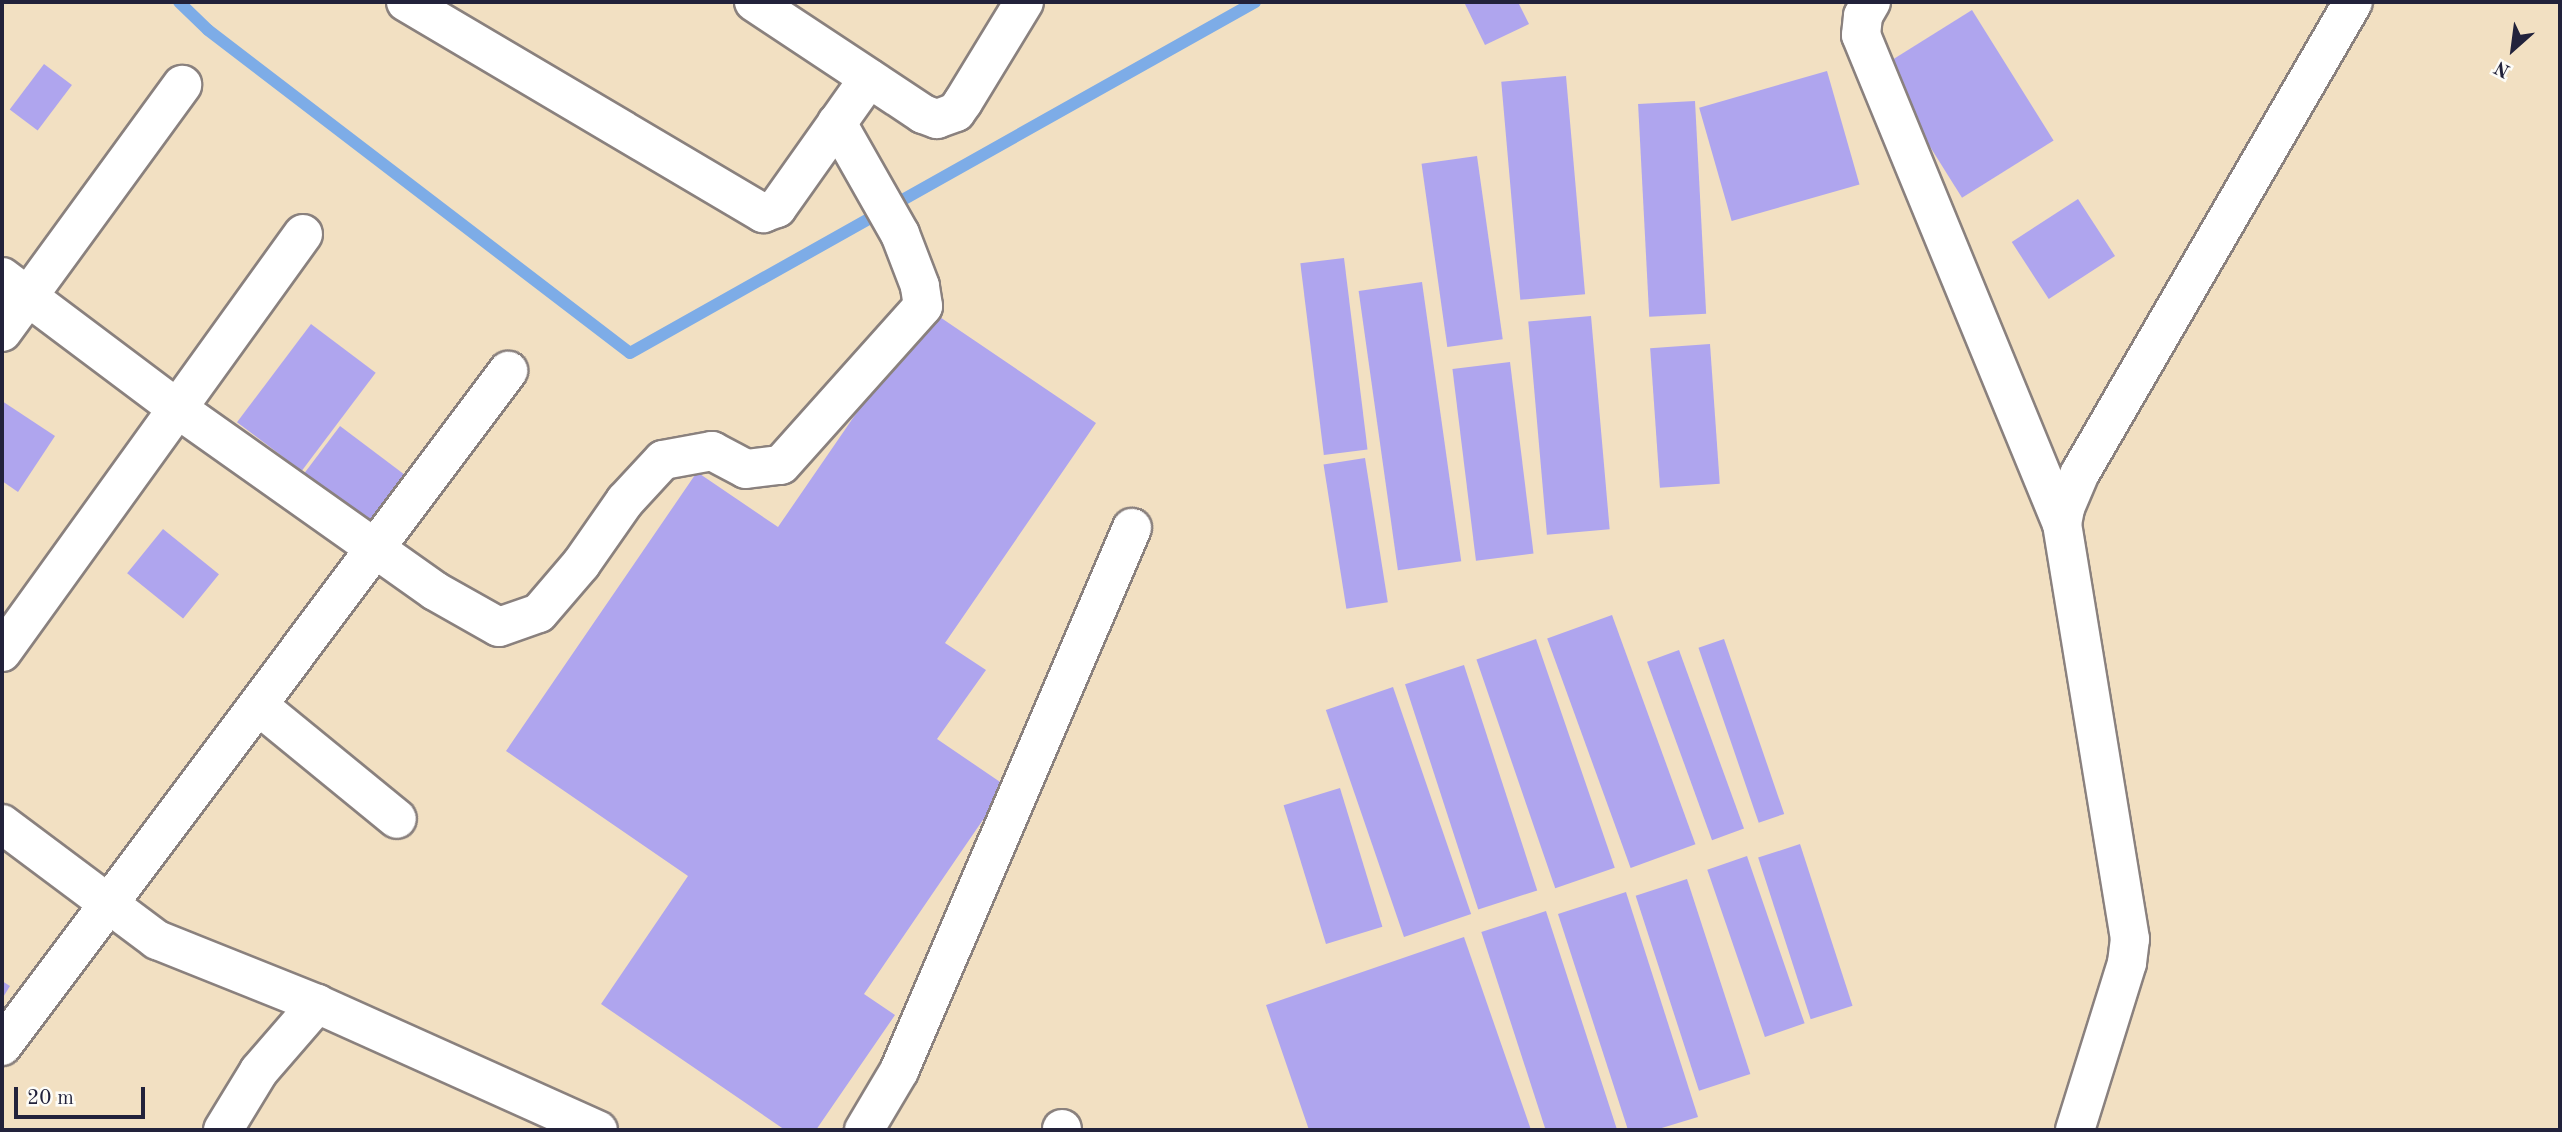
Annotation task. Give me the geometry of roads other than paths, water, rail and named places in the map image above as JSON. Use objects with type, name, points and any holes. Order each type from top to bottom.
[{"type":"street","points":[[406,2],[762,213],[777,208],[869,78]]},
{"type":"street","points":[[768,5],[869,78],[923,114],[937,119],[947,117],[963,102],[1024,2]]},
{"type":"street","points":[[1871,2],[1863,16],[1861,35],[2062,524],[2130,939],[2127,963],[2075,1130]]},
{"type":"street","points":[[2062,524],[2080,473],[2353,2]]},
{"type":"street","points":[[2,332],[15,287],[182,85]]},
{"type":"street","points":[[15,287],[178,409],[435,591],[499,627],[539,612],[580,564],[625,501],[663,460],[712,451],[746,469],[781,465],[923,306],[920,286],[900,234],[837,123]]},
{"type":"street","points":[[2,652],[303,234]]},
{"type":"street","points":[[2,1046],[508,371]]},
{"type":"street","points":[[864,1130],[899,1071],[1132,528]]},
{"type":"street","points":[[259,706],[397,819]]},
{"type":"street","points":[[2,824],[157,940],[317,1004],[598,1130]]},
{"type":"street","points":[[223,1130],[259,1071],[317,1004]]},
{"type":"waterway","points":[[179,2],[208,30],[630,353],[1255,2]]}]
